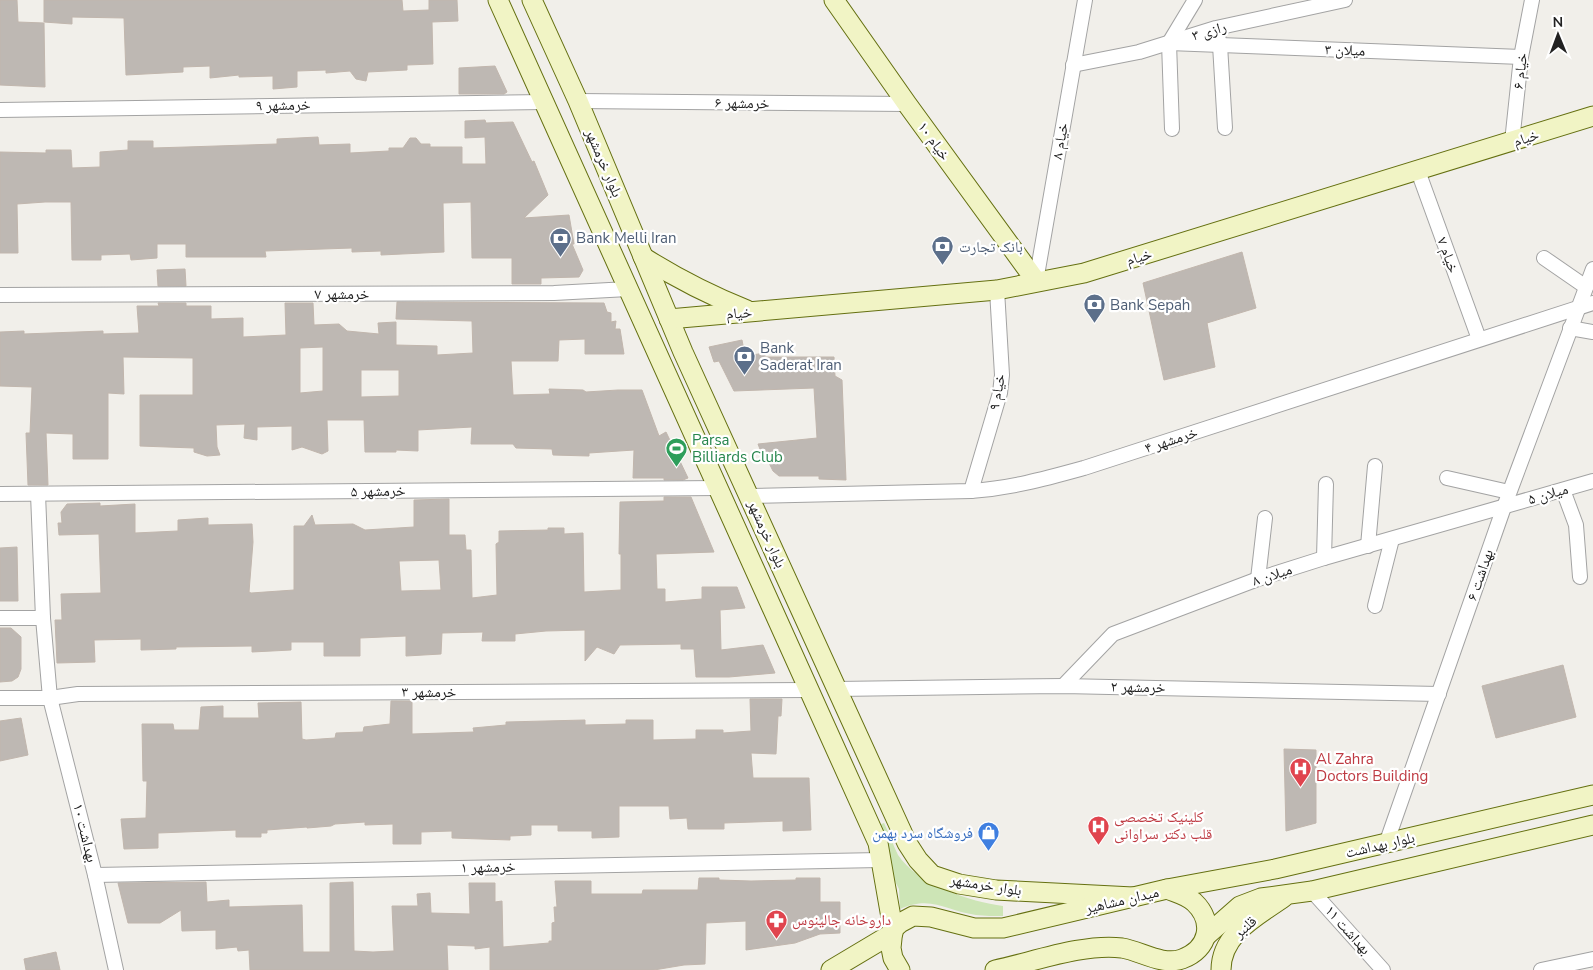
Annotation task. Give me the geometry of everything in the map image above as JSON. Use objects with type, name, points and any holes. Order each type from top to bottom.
[{"type":"main road","name":"بلوار خرمشهر","points":[[498,0],[878,843],[893,931]]},
{"type":"main road","name":"بلوار خرمشهر","points":[[532,0],[578,101],[669,319],[907,843],[918,860],[932,875],[958,884],[996,890],[1133,898]]},
{"type":"main road","name":"خیام ۱۰","points":[[834,0],[1036,281]]},
{"type":"main road","name":"خیام","points":[[669,319],[997,290],[1084,273],[1593,116]]},
{"type":"main road","points":[[643,257],[675,278],[706,294],[750,312]]},
{"type":"main road","points":[[808,690],[836,688]]},
{"type":"main road","name":"بلوار بهداشت","points":[[1167,890],[1275,869],[1593,795]]},
{"type":"main road","name":"بلوار بهداشت","points":[[1207,935],[1240,906],[1261,898],[1312,891],[1593,825]]},
{"type":"main road","name":"میدان مشاهیر","points":[[893,931],[906,919],[920,915],[974,928],[1003,928],[1167,890],[1184,895],[1200,908],[1206,921],[1207,935]]},
{"type":"main road","name":"قلنبر","points":[[1221,970],[1222,956],[1236,933],[1246,923],[1286,896]]},
{"type":"main road","points":[[831,970],[893,931]]},
{"type":"main road","points":[[893,931],[891,948],[893,958],[900,970]]},
{"type":"main road","points":[[995,970],[1089,948],[1123,948],[1151,957],[1180,960],[1194,952],[1207,935]]},
{"type":"main road","points":[[1123,948],[1155,970]]},
{"type":"street","name":"خیام ۸","points":[[1036,281],[1085,0]]},
{"type":"street","points":[[1172,129],[1169,43],[1195,0]]},
{"type":"street","name":"رازی ۳","points":[[1073,65],[1139,52],[1216,28],[1345,0]]},
{"type":"street","name":"خیام ۶","points":[[1512,142],[1521,56],[1532,0]]},
{"type":"street","points":[[1216,28],[1220,45],[1225,128]]},
{"type":"street","name":"میلان ۳","points":[[1169,43],[1521,56]]},
{"type":"street","name":"خرمشهر ۶","points":[[578,101],[907,104]]},
{"type":"street","name":"خرمشهر ۹","points":[[0,110],[544,102]]},
{"type":"street","name":"خیام ۷","points":[[1418,171],[1479,339]]},
{"type":"street","points":[[1544,258],[1586,287]]},
{"type":"street","name":"بهداشت ۶","points":[[1386,844],[1509,492],[1593,268]]},
{"type":"street","name":"خرمشهر ۷","points":[[0,296],[544,294],[628,289]]},
{"type":"street","name":"خیام ۹","points":[[970,491],[1000,393],[1002,375],[997,290]]},
{"type":"street","name":"خرمشهر ۴","points":[[750,496],[970,491],[1000,489],[1035,482],[1084,468],[1593,303]]},
{"type":"street","points":[[1570,328],[1593,332]]},
{"type":"street","points":[[1368,546],[1375,466]]},
{"type":"street","points":[[1447,478],[1509,492]]},
{"type":"street","name":"میلان ۵","points":[[1504,507],[1593,481]]},
{"type":"street","points":[[1324,558],[1326,484]]},
{"type":"street","name":"خرمشهر ۵","points":[[0,494],[718,488]]},
{"type":"street","points":[[1563,490],[1576,525],[1580,577]]},
{"type":"street","name":"بهداشت ۱۰","points":[[38,494],[43,618],[50,698],[96,875],[116,970]]},
{"type":"street","name":"میلان ۸","points":[[1064,686],[1114,634],[1258,579],[1324,558],[1504,507]]},
{"type":"street","points":[[1258,579],[1265,518]]},
{"type":"street","points":[[1375,606],[1392,539]]},
{"type":"street","points":[[0,618],[43,618]]},
{"type":"street","name":"خرمشهر ۲","points":[[836,688],[1064,686],[1439,694]]},
{"type":"street","name":"خرمشهر ۳","points":[[0,698],[50,698],[88,694],[808,690]]},
{"type":"street","name":"خرمشهر ۱","points":[[96,875],[880,860]]},
{"type":"street","name":"بهداشت ۱۱","points":[[1312,891],[1383,970]]},
{"type":"street","points":[[1542,970],[1593,959]]},
{"type":"green space","points":[[884,823],[898,855],[918,875],[961,896],[1003,906],[1003,916],[976,915],[939,905],[921,903],[900,909],[899,889],[888,868],[879,825]]},
{"type":"building","points":[[0,0],[17,0],[18,22],[44,23],[45,87],[0,85]]},
{"type":"building","points":[[44,0],[402,0],[403,11],[429,10],[429,0],[457,0],[458,21],[432,22],[433,64],[407,65],[407,70],[368,72],[366,81],[356,79],[350,71],[326,73],[326,70],[297,71],[297,87],[273,89],[273,76],[239,77],[239,75],[210,78],[210,66],[183,67],[183,72],[126,75],[124,18],[72,17],[72,24],[44,22]]},
{"type":"building","points":[[495,66],[507,92],[504,94],[459,94],[459,68]]},
{"type":"building","points":[[485,120],[486,123],[513,122],[532,162],[534,161],[548,195],[524,218],[569,215],[574,244],[572,244],[583,270],[579,277],[541,278],[541,284],[512,284],[512,258],[472,258],[471,202],[443,203],[444,252],[381,255],[381,251],[352,252],[352,248],[265,251],[266,257],[186,257],[186,244],[157,244],[157,258],[131,260],[130,254],[101,255],[101,260],[72,260],[71,202],[17,204],[18,253],[0,253],[0,152],[46,153],[46,150],[71,150],[72,168],[100,167],[100,152],[128,150],[128,141],[153,141],[153,148],[277,144],[277,139],[318,137],[319,145],[350,144],[350,153],[389,151],[389,148],[403,148],[410,138],[416,138],[421,144],[430,144],[430,147],[462,147],[462,164],[486,164],[485,137],[465,138],[465,121]]},
{"type":"building","points":[[1242,252],[1256,308],[1207,323],[1215,367],[1164,380],[1143,283]]},
{"type":"building","points":[[185,269],[186,286],[158,286],[157,270]]},
{"type":"building","points":[[397,302],[604,303],[607,312],[611,313],[611,322],[616,321],[615,329],[620,329],[624,354],[585,354],[585,339],[559,340],[558,361],[511,361],[513,395],[550,394],[549,389],[583,390],[586,392],[642,390],[659,436],[666,432],[688,478],[683,480],[664,480],[664,478],[633,478],[634,450],[589,453],[589,456],[553,455],[552,449],[516,448],[513,444],[471,444],[472,427],[418,430],[418,451],[365,452],[364,420],[327,420],[328,451],[322,454],[302,447],[292,450],[292,426],[257,427],[257,440],[244,438],[245,424],[216,425],[217,447],[220,455],[207,456],[194,452],[194,448],[140,446],[140,395],[193,395],[193,358],[123,357],[124,394],[108,393],[108,459],[73,459],[73,434],[46,433],[48,485],[28,485],[26,433],[30,433],[32,387],[0,386],[0,332],[24,331],[24,334],[103,331],[103,334],[139,333],[137,306],[159,306],[158,303],[186,303],[186,306],[211,306],[211,319],[243,318],[243,337],[286,335],[285,303],[313,303],[314,325],[339,324],[347,331],[379,334],[378,323],[396,322],[396,345],[437,346],[437,355],[473,353],[472,321],[396,319]],"holes":[[[323,347],[323,391],[300,393],[300,348]],[[361,370],[399,370],[399,396],[361,397]]]},
{"type":"building","points":[[742,340],[745,356],[765,353],[765,357],[834,357],[835,376],[842,380],[846,480],[819,479],[819,476],[779,476],[773,471],[766,457],[763,457],[758,444],[817,438],[814,388],[734,391],[719,361],[714,362],[709,347]]},
{"type":"building","points":[[664,497],[691,497],[714,552],[656,554],[657,589],[665,589],[665,602],[702,599],[702,587],[737,587],[745,608],[720,610],[721,650],[763,645],[775,673],[729,677],[696,677],[694,649],[681,649],[681,644],[620,645],[614,654],[597,647],[585,661],[585,630],[515,634],[515,641],[482,641],[483,632],[442,633],[441,654],[406,656],[406,636],[360,638],[360,656],[324,656],[324,642],[291,642],[291,650],[252,652],[252,646],[176,647],[176,649],[141,650],[141,639],[94,640],[95,662],[57,663],[55,620],[62,620],[61,594],[101,593],[99,534],[59,535],[58,523],[62,523],[61,512],[67,504],[100,503],[100,506],[135,504],[135,533],[178,531],[178,520],[208,518],[208,525],[252,524],[253,542],[249,592],[251,593],[294,590],[294,526],[304,526],[312,515],[315,525],[353,524],[365,530],[414,527],[414,500],[449,499],[449,535],[465,535],[466,550],[471,550],[472,598],[497,595],[496,544],[499,542],[499,531],[548,530],[548,528],[564,528],[564,534],[583,533],[584,592],[621,590],[621,554],[619,554],[620,502],[664,501]],"holes":[[[439,560],[441,590],[401,591],[399,561]]]},
{"type":"building","points":[[17,547],[18,601],[0,601],[0,548]]},
{"type":"building","points":[[0,628],[11,628],[21,637],[21,669],[18,677],[12,681],[0,682]]},
{"type":"building","points":[[1563,665],[1576,717],[1496,738],[1482,686]]},
{"type":"building","points":[[750,699],[782,699],[781,716],[778,716],[776,754],[751,753],[753,778],[809,778],[811,830],[783,831],[783,821],[724,823],[724,829],[688,829],[687,818],[670,819],[669,806],[619,806],[619,837],[592,838],[592,831],[558,831],[558,825],[531,825],[531,835],[510,836],[510,840],[452,838],[452,831],[421,832],[421,844],[393,844],[393,824],[365,825],[365,822],[267,830],[267,833],[261,833],[261,837],[236,837],[236,830],[158,833],[158,848],[124,849],[121,819],[146,818],[147,781],[143,781],[142,724],[173,724],[174,730],[199,730],[201,707],[223,706],[223,718],[259,718],[258,703],[301,702],[302,739],[306,740],[335,738],[336,733],[363,732],[364,727],[390,724],[391,701],[412,701],[412,734],[474,732],[473,728],[506,725],[506,722],[585,720],[585,725],[626,724],[626,720],[653,720],[653,740],[696,739],[696,730],[723,730],[723,733],[751,731]]},
{"type":"building","points":[[21,718],[28,755],[0,761],[0,721]]},
{"type":"building","name":"Al Zahra Doctors Building","points":[[1284,749],[1316,750],[1316,823],[1286,831]]},
{"type":"building","points":[[699,878],[751,881],[820,878],[820,902],[840,902],[840,933],[820,934],[795,943],[746,950],[746,921],[706,923],[705,964],[654,970],[490,970],[490,947],[475,949],[475,946],[447,945],[448,970],[250,970],[249,950],[238,951],[237,947],[216,949],[216,930],[182,931],[181,910],[160,923],[128,923],[118,883],[206,882],[207,902],[229,900],[229,907],[302,905],[303,952],[330,952],[330,883],[353,882],[354,951],[373,952],[394,951],[392,906],[418,906],[417,894],[430,893],[431,913],[470,914],[469,883],[495,883],[495,902],[502,901],[503,947],[549,943],[549,941],[552,941],[552,923],[555,922],[554,907],[557,907],[555,881],[591,881],[591,894],[642,894],[643,890],[698,890]]},
{"type":"building","points":[[56,952],[60,970],[26,970],[24,959]]},
{"type":"place","name":"Bank Melli Iran","points":[[560,257]]},
{"type":"place","name":"بانک تجارت","points":[[943,266]]},
{"type":"place","name":"Bank Sepah","points":[[1094,324]]},
{"type":"place","name":"Bank Saderat Iran","points":[[744,376]]},
{"type":"place","name":"Parsa Billiards Club","points":[[676,468]]},
{"type":"place","name":"Al Zahra Doctors Building","points":[[1300,787]]},
{"type":"place","name":"کلینیک تخصصی قلب دکتر سراوانی","points":[[1098,845]]},
{"type":"place","name":"فروشگاه سرد بهمن","points":[[989,852]]},
{"type":"place","name":"داروخانه جالینوس","points":[[776,939]]}]
